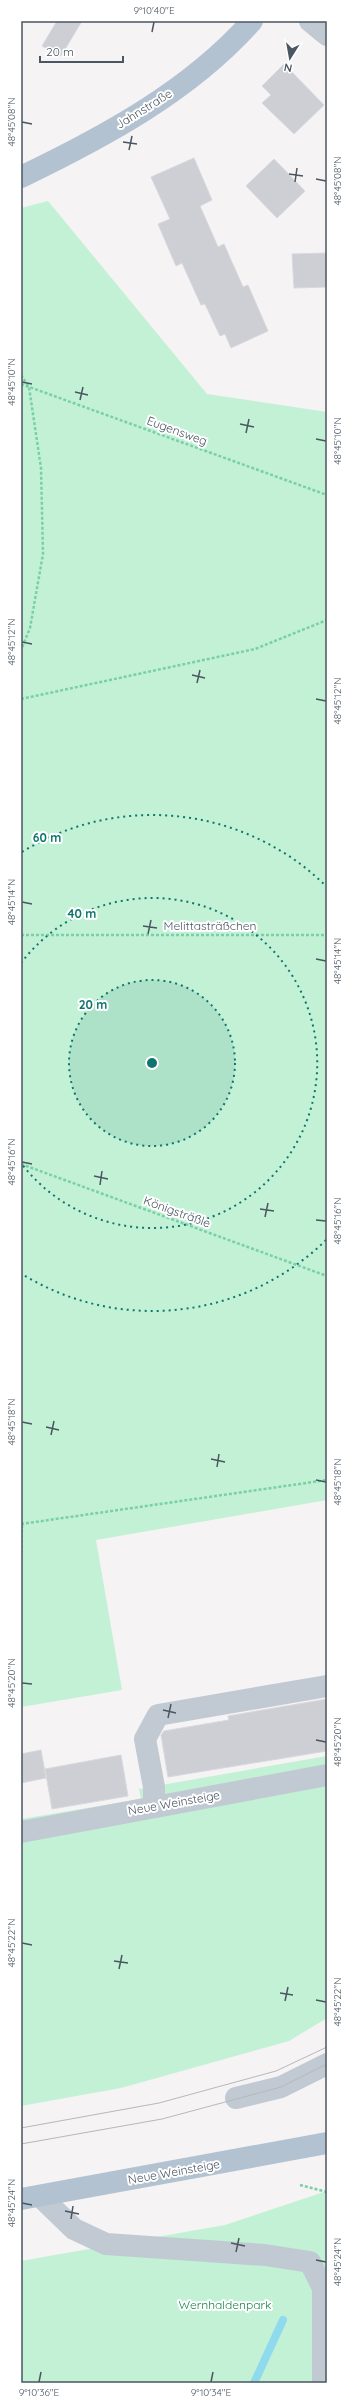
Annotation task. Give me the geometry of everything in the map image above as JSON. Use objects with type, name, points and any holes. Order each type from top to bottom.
[{"type":"main road","name":"Jahnstraße","points":[[21,177],[115,128],[178,88],[230,46],[252,21]]},
{"type":"main road","name":"Neue Weinsteige","points":[[30,2197],[327,2143]]},
{"type":"street","points":[[310,21],[327,35]]},
{"type":"street","points":[[154,1807],[154,1787],[145,1739],[158,1715],[327,1686]]},
{"type":"street","name":"Neue Weinsteige","points":[[21,1832],[327,1775]]},
{"type":"street","points":[[236,2098],[280,2086],[327,2064]]},
{"type":"street","points":[[30,2197],[74,2229],[106,2244],[265,2255],[310,2262],[323,2288],[323,2383]]},
{"type":"path","points":[[21,375],[29,387],[41,468],[43,554],[30,628],[21,650]]},
{"type":"path","name":"Eugensweg","points":[[21,384],[327,495]]},
{"type":"path","points":[[21,699],[255,649],[327,620]]},
{"type":"path","name":"Melittasträßchen","points":[[21,935],[327,935]]},
{"type":"path","name":"Königsträßle","points":[[21,1164],[327,1276]]},
{"type":"path","points":[[21,1558],[21,1524],[327,1480]]},
{"type":"path","points":[[300,2185],[327,2192]]},
{"type":"green space","points":[[48,201],[207,394],[327,412],[327,1500],[96,1540],[122,1690],[21,1707],[21,208]]},
{"type":"green space","points":[[327,1756],[327,2018],[289,2041],[121,2088],[21,2106],[21,1819],[141,1799],[139,1789]]},
{"type":"green space","name":"Wernhaldenpark","points":[[327,2191],[327,2383],[21,2383],[21,2261],[225,2225]]},
{"type":"building","points":[[57,21],[82,21],[61,56],[42,46]]},
{"type":"building","points":[[284,64],[324,105],[294,134],[262,103],[271,95],[262,86]]},
{"type":"building","points":[[194,158],[212,200],[200,206],[218,247],[224,244],[243,287],[248,285],[268,331],[231,348],[225,334],[220,336],[205,304],[201,305],[182,263],[176,266],[158,224],[170,219],[151,177]]},
{"type":"building","points":[[274,159],[305,191],[277,218],[246,186]]},
{"type":"building","points":[[327,253],[327,287],[294,288],[292,254]]},
{"type":"building","points":[[327,1699],[327,1751],[168,1777],[161,1735],[164,1731],[229,1720],[228,1716]]},
{"type":"building","points":[[41,1750],[46,1778],[21,1783],[21,1754]]},
{"type":"building","points":[[121,1755],[128,1796],[52,1809],[45,1769]]},
{"type":"waterway","points":[[254,2383],[283,2320]]},
{"type":"tram line","points":[[21,2128],[159,2103],[276,2071],[327,2047]]},
{"type":"tram line","points":[[21,2144],[162,2119],[281,2087],[327,2064]]}]
